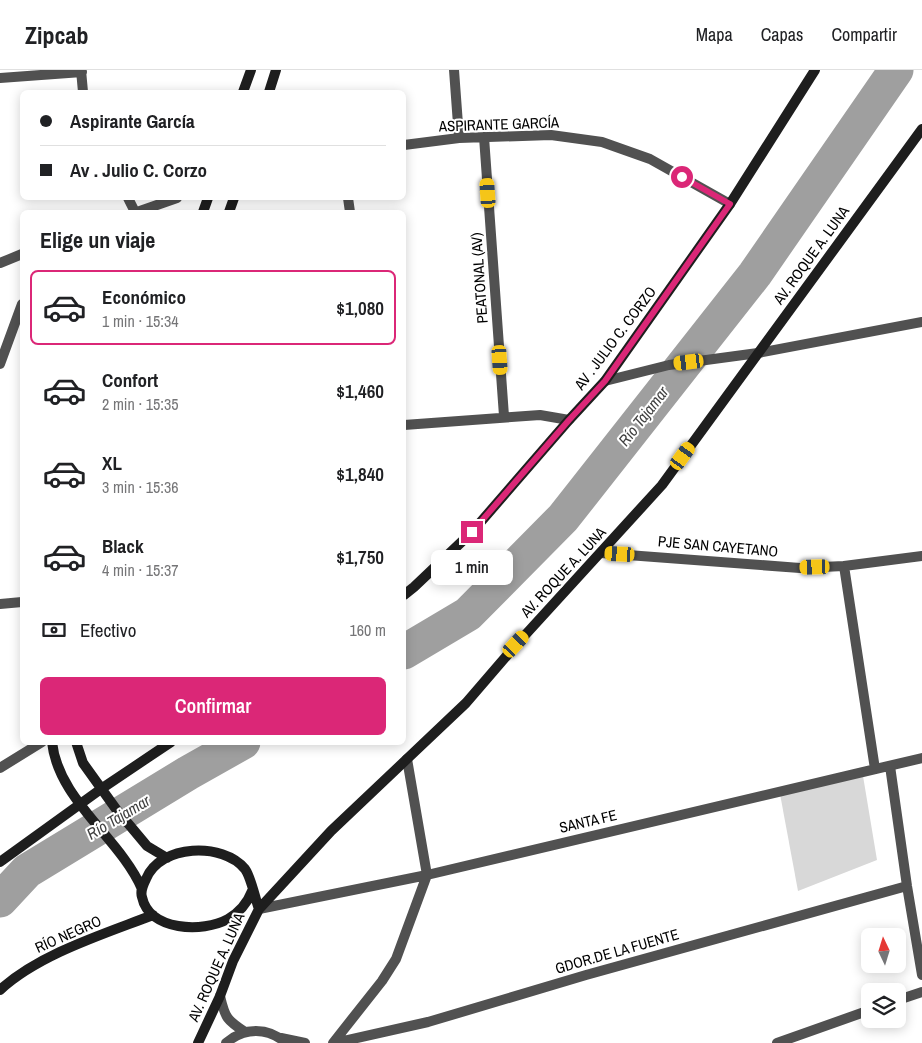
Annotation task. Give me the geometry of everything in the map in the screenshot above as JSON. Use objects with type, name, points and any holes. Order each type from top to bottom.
[{"type":"street","points":[[244,90],[251,70]]},
{"type":"street","points":[[270,90],[276,70]]},
{"type":"street","points":[[454,70],[459,138]]},
{"type":"street","name":"AV . JULIO C. CORZO","points":[[406,593],[472,532],[605,381],[730,204],[814,70]]},
{"type":"street","points":[[0,78],[81,71],[83,90]]},
{"type":"street","name":"AV. ROQUE A. LUNA","points":[[198,1043],[259,909],[331,831],[466,704],[516,644],[662,485],[922,129]]},
{"type":"street","name":"ASPIRANTE GARCÍA","points":[[406,146],[459,138],[552,135],[602,142],[650,159],[730,204]]},
{"type":"street","name":"PEATONAL (AV)","points":[[484,137],[504,416]]},
{"type":"street","points":[[142,210],[171,200]]},
{"type":"street","points":[[0,263],[20,255]]},
{"type":"street","points":[[0,364],[20,309]]},
{"type":"street","points":[[605,381],[669,364],[758,354],[922,322]]},
{"type":"street","points":[[406,425],[504,416],[540,415],[569,420]]},
{"type":"street","name":"PJE SAN CAYETANO","points":[[601,553],[790,567],[844,566],[922,556]]},
{"type":"street","points":[[844,566],[875,769]]},
{"type":"street","points":[[0,604],[20,602]]},
{"type":"street","points":[[0,768],[37,745]]},
{"type":"street","points":[[52,745],[54,756],[63,778],[131,868],[142,889]]},
{"type":"street","points":[[77,745],[83,763],[116,809],[147,846],[168,858]]},
{"type":"street","points":[[0,862],[101,789],[167,745]]},
{"type":"street","points":[[334,1043],[382,981],[396,958],[427,875],[407,758]]},
{"type":"street","name":"SANTA FE","points":[[259,909],[427,875],[922,758]]},
{"type":"street","points":[[890,766],[922,975]]},
{"type":"street","points":[[200,851],[224,855],[236,861],[245,870],[250,879],[252,891],[259,909],[208,925],[191,928],[173,926],[157,919],[147,909],[142,898],[142,889],[147,875],[161,860],[180,853],[200,851]]},
{"type":"street","name":"GDOR.DE LA FUENTE","points":[[334,1043],[428,1022],[907,886]]},
{"type":"street","points":[[226,920],[247,904],[252,891]]},
{"type":"street","name":"RÍO NEGRO","points":[[0,990],[35,966],[79,943],[153,915]]},
{"type":"street","points":[[906,997],[922,992]]},
{"type":"street","points":[[220,996],[223,1010],[229,1021],[245,1032]]},
{"type":"street","points":[[777,1043],[861,1013]]},
{"type":"street","points":[[226,1043],[233,1037],[245,1032],[264,1032],[283,1041],[305,1043]]},
{"type":"shaded area","points":[[863,776],[877,860],[798,891],[780,794]]},
{"type":"waterway","name":"Río Tajamar","points":[[406,651],[468,614],[563,518],[755,274],[896,70]]},
{"type":"waterway","name":"Río Tajamar","points":[[0,900],[27,871],[238,745]]},
{"type":"route","points":[[472,532],[605,381],[730,204],[682,177]]}]
